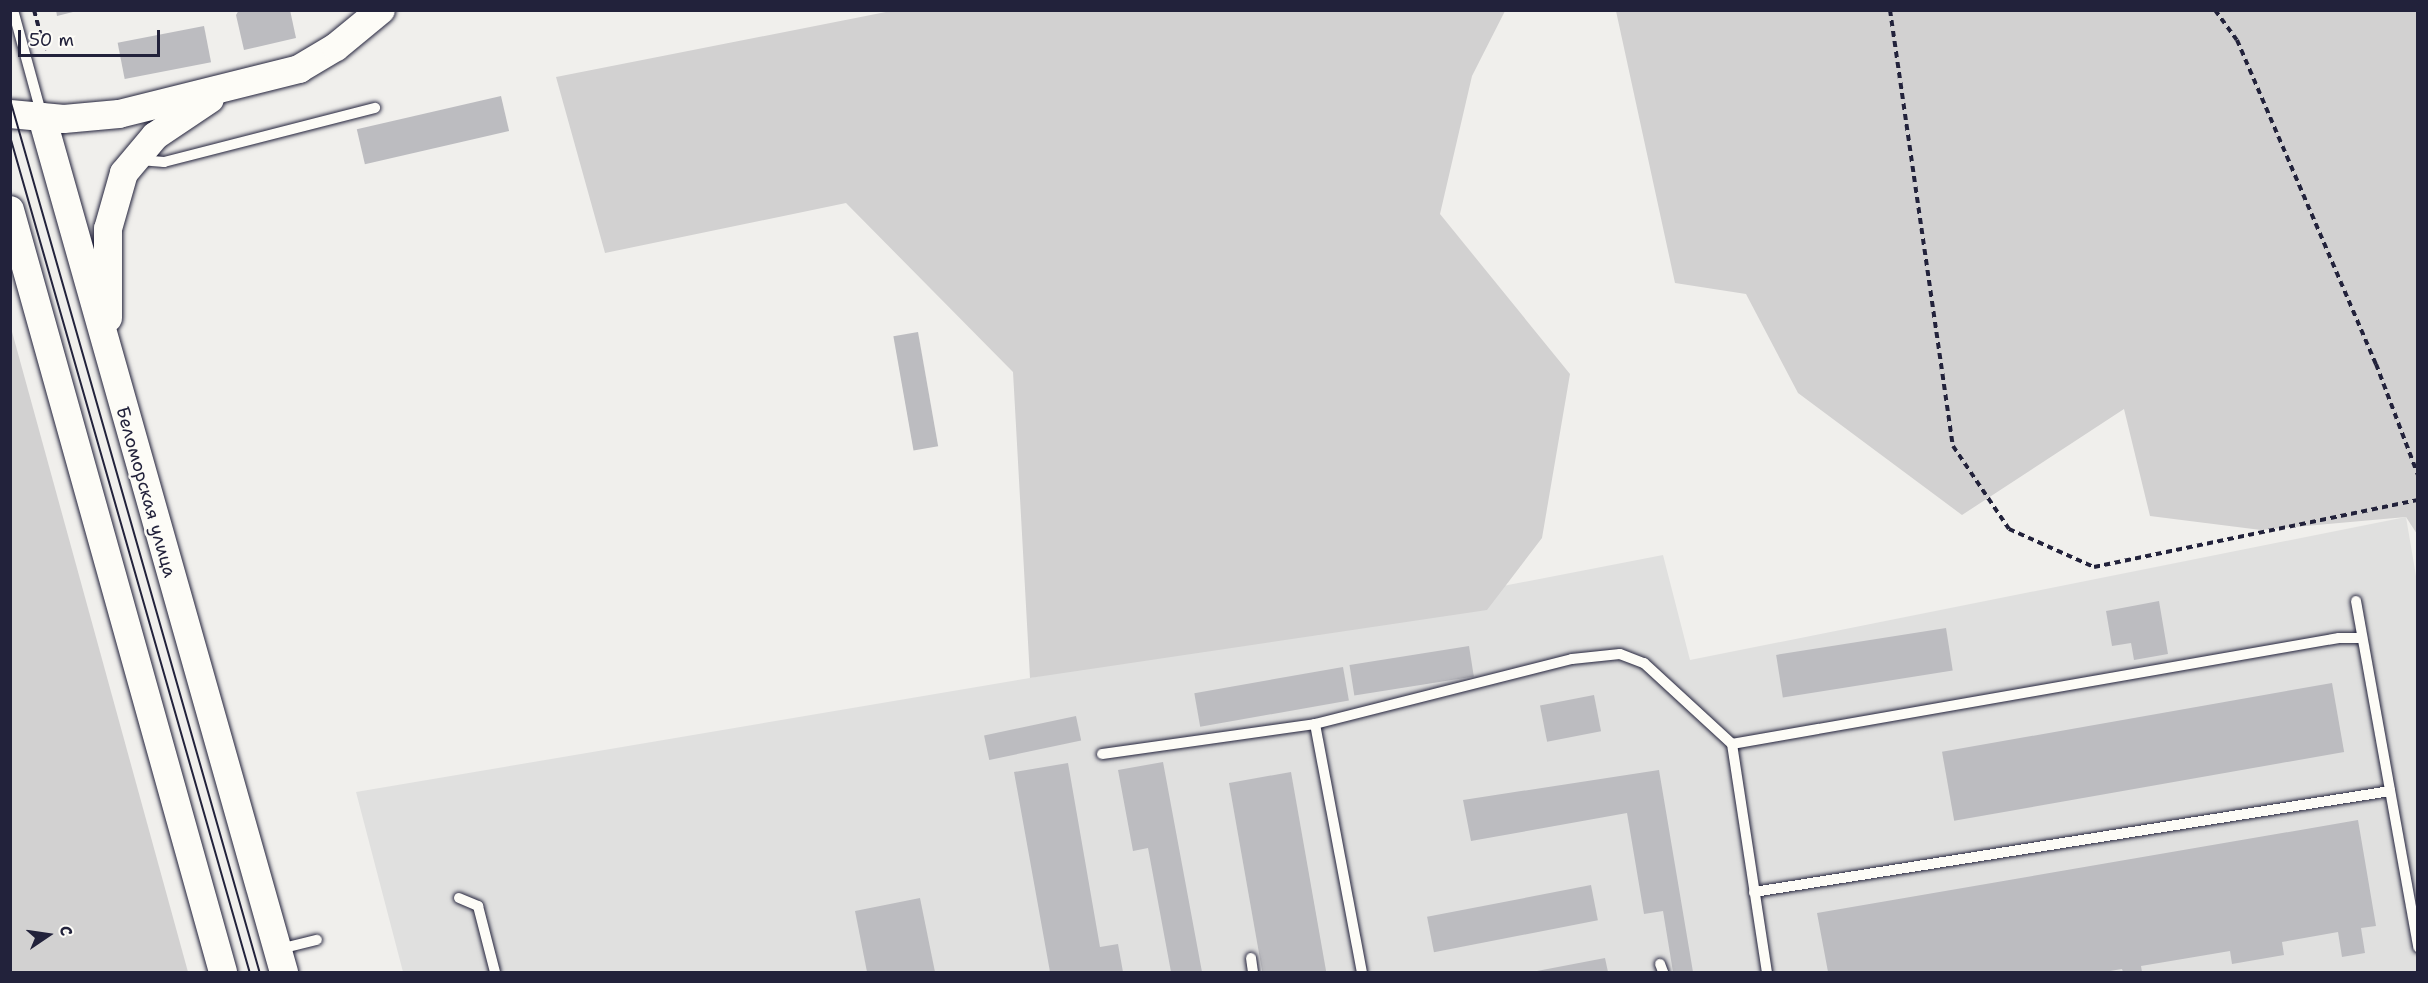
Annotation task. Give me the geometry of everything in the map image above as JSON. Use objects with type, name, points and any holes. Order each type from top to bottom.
[{"type":"main road","points":[[10,114],[89,118],[118,114],[299,69],[336,47],[381,10]]},
{"type":"main road","points":[[109,364],[108,229],[123,172],[155,136],[236,85]]},
{"type":"main road","name":"Беломорская улица","points":[[42,117],[109,364],[281,961]]},
{"type":"main road","points":[[10,210],[223,972]]},
{"type":"lane","name":"Беломорская улица","points":[[13,10],[42,117]]},
{"type":"lane","points":[[133,159],[164,162],[375,108]]},
{"type":"lane","points":[[2356,601],[2418,947]]},
{"type":"lane","points":[[1732,744],[2339,638],[2362,638]]},
{"type":"lane","points":[[1102,754],[1315,724],[1572,659],[1620,654],[1644,663],[1732,744],[1767,972]]},
{"type":"lane","points":[[1315,724],[1362,972]]},
{"type":"lane","points":[[1754,892],[2390,791]]},
{"type":"lane","points":[[459,898],[478,906],[495,972]]},
{"type":"lane","points":[[281,961],[317,940]]},
{"type":"lane","points":[[1251,958],[1253,972]]},
{"type":"path","points":[[34,10],[45,51]]},
{"type":"path","points":[[1890,10],[1953,447],[2009,530],[2094,567],[2418,500]]},
{"type":"path","points":[[2215,10],[2237,40],[2376,364],[2418,475]]},
{"type":"shaded area","points":[[891,11],[1505,11],[1472,76],[1440,214],[1570,374],[1542,538],[1487,610],[1030,678],[1013,372],[846,203],[605,253],[556,77]]},
{"type":"shaded area","points":[[1616,11],[2417,11],[2417,534],[2406,517],[2261,530],[2150,516],[2124,409],[1962,515],[1798,393],[1746,294],[1675,283]]},
{"type":"shaded area","points":[[11,328],[188,972],[11,972]]},
{"type":"shaded area","points":[[2406,517],[2417,582],[2417,972],[403,972],[356,792],[1030,678],[1663,555],[1690,660]]},
{"type":"building","points":[[56,10],[77,10],[77,11],[57,16]]},
{"type":"building","points":[[239,10],[290,10],[296,38],[244,50],[236,15]]},
{"type":"building","points":[[204,26],[211,62],[125,79],[118,43]]},
{"type":"building","points":[[501,96],[509,131],[365,164],[357,129]]},
{"type":"building","points":[[918,332],[938,446],[914,451],[893,336]]},
{"type":"building","points":[[2159,601],[2168,654],[2134,660],[2131,643],[2112,646],[2106,611]]},
{"type":"building","points":[[1946,628],[1953,670],[1783,697],[1776,655]]},
{"type":"building","points":[[1469,646],[1474,677],[1354,696],[1349,665]]},
{"type":"building","points":[[1343,667],[1349,700],[1200,727],[1194,693]]},
{"type":"building","points":[[2332,683],[2344,752],[1954,821],[1942,752]]},
{"type":"building","points":[[1594,695],[1601,731],[1547,742],[1540,705]]},
{"type":"building","points":[[1076,716],[1081,740],[989,760],[984,736]]},
{"type":"building","points":[[1163,762],[1202,972],[1171,972],[1148,848],[1133,851],[1118,770]]},
{"type":"building","points":[[1068,763],[1100,947],[1118,944],[1123,972],[1050,972],[1014,772]]},
{"type":"building","points":[[1659,770],[1693,972],[1673,972],[1663,911],[1644,914],[1627,813],[1471,841],[1463,800]]},
{"type":"building","points":[[1291,772],[1326,972],[1262,972],[1229,783]]},
{"type":"building","points":[[2358,820],[2376,926],[2361,928],[2365,953],[2342,957],[2338,932],[2282,942],[2284,955],[2232,964],[2230,951],[2141,966],[2142,972],[2123,972],[2122,969],[2104,972],[1828,972],[1817,913]]},
{"type":"building","points":[[1591,885],[1598,920],[1434,952],[1427,917]]},
{"type":"building","points":[[920,898],[935,972],[867,972],[855,911]]},
{"type":"building","points":[[1605,958],[1608,972],[1537,972],[1537,971]]},
{"type":"tram line","points":[[10,98],[260,972]]},
{"type":"tram line","points":[[10,135],[250,972]]}]
